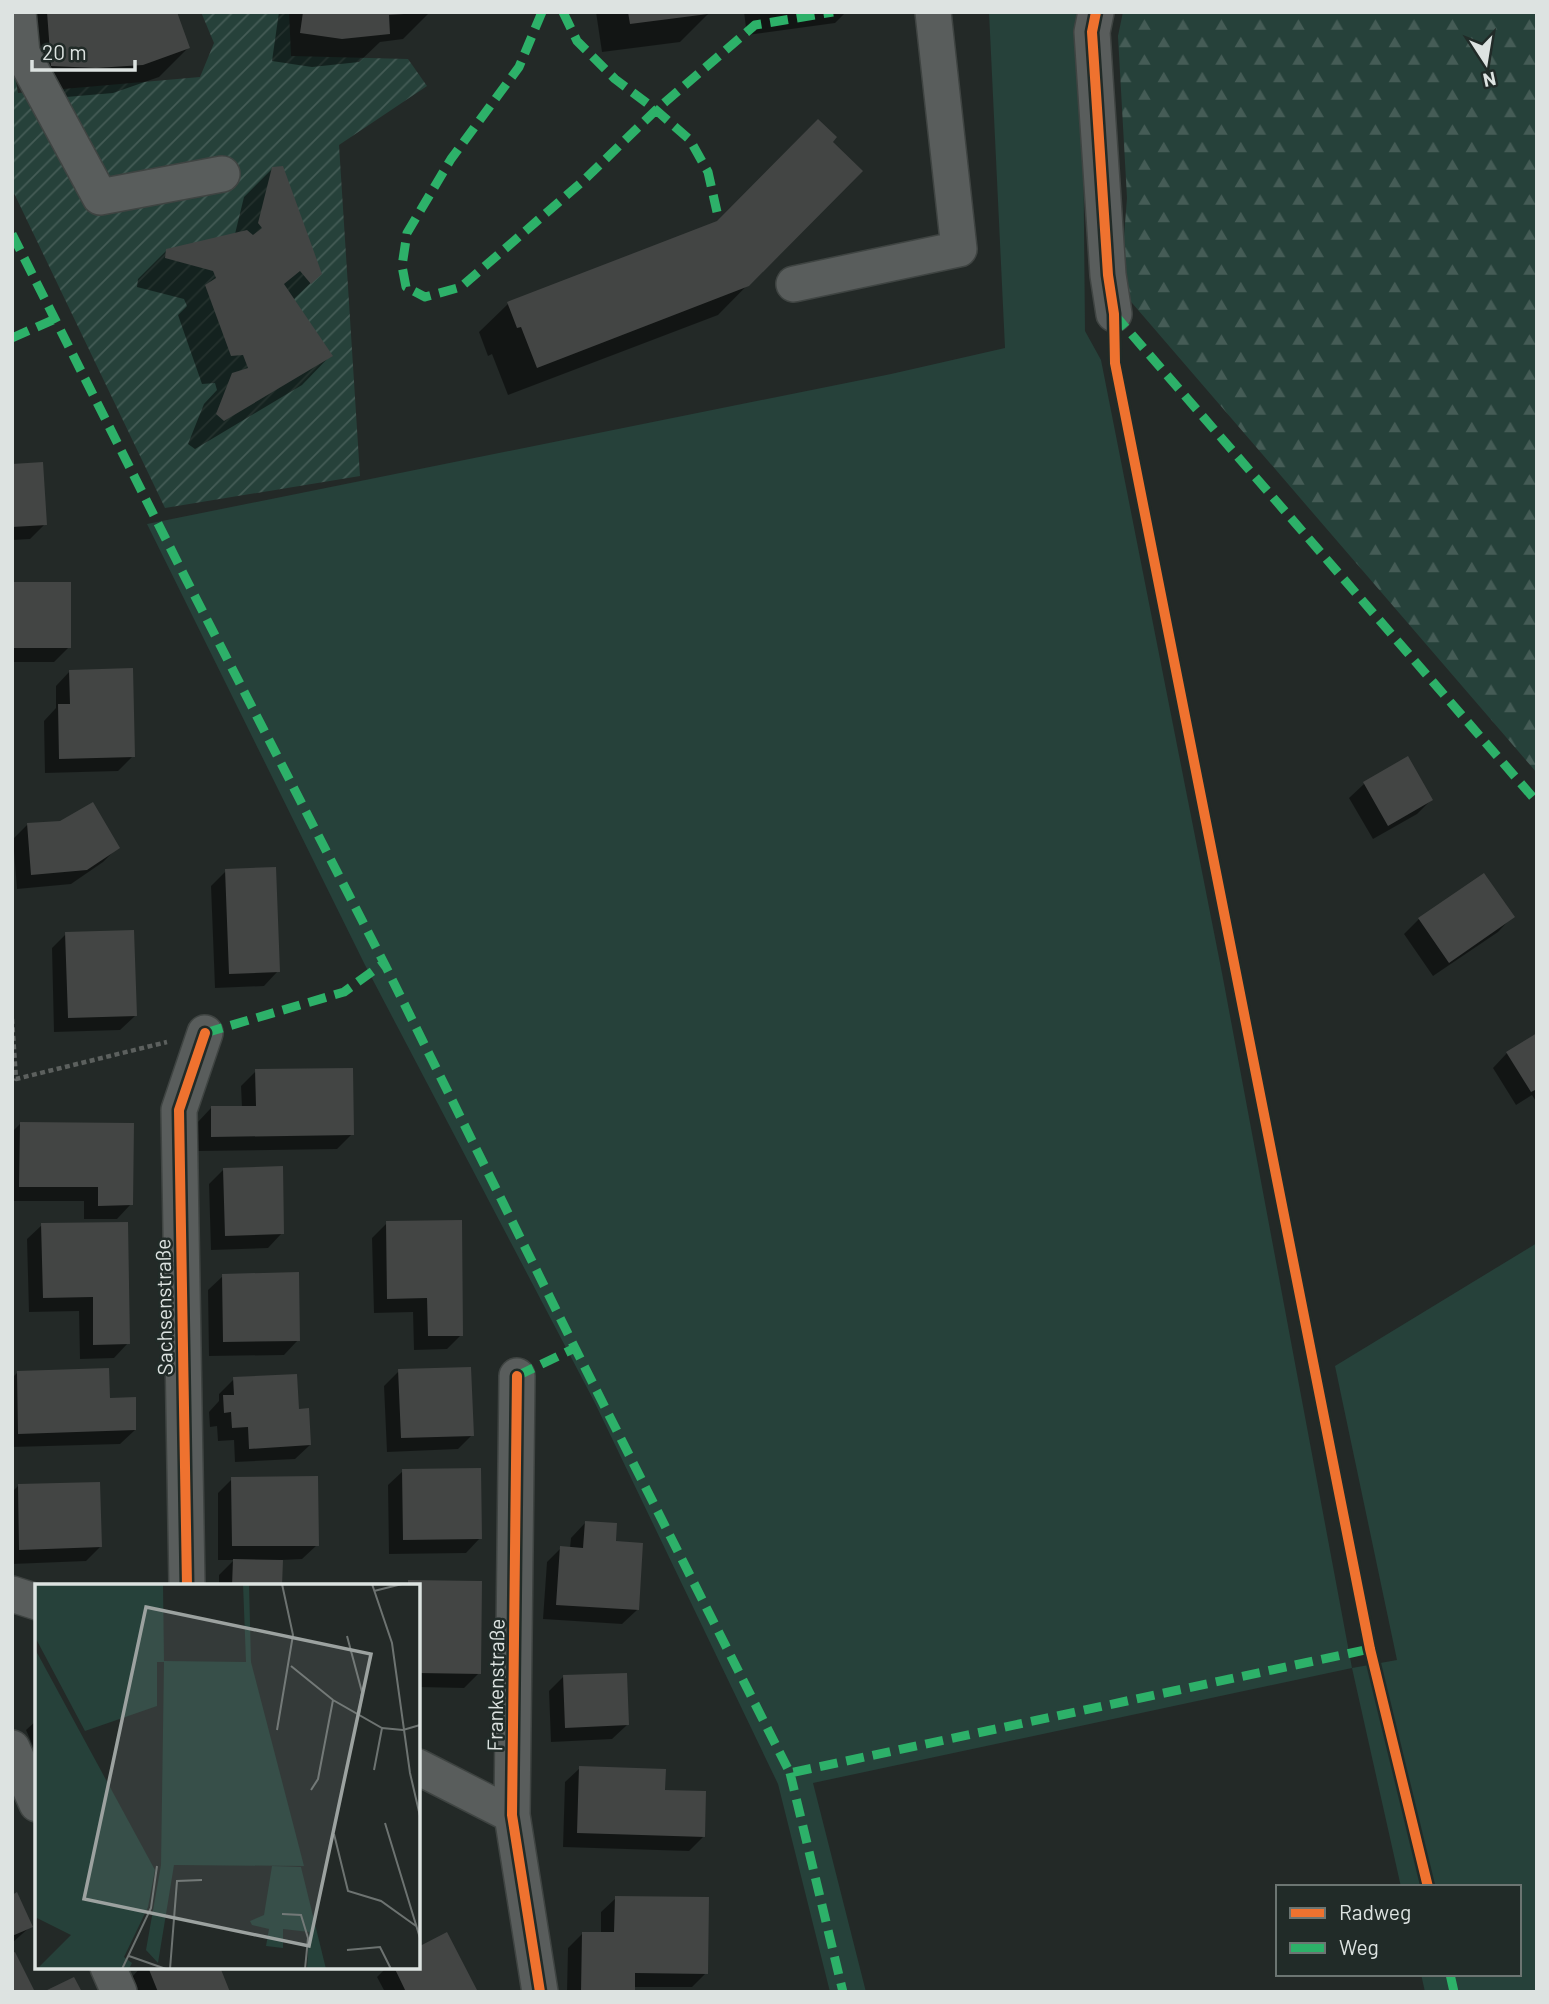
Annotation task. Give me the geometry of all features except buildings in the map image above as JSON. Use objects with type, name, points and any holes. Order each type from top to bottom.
[{"type":"street","points":[[18,12],[22,53],[100,197],[222,174]]},
{"type":"street","points":[[794,285],[959,249],[933,12]]},
{"type":"street","points":[[1096,12],[1092,33],[1108,275],[1114,314]]},
{"type":"street","name":"Sachsenstraße","points":[[187,1584],[179,1110],[205,1033]]},
{"type":"street","name":"Frankenstraße","points":[[517,1376],[512,1815],[540,1992]]},
{"type":"street","points":[[12,1594],[35,1601]]},
{"type":"street","points":[[12,1748],[35,1800]]},
{"type":"street","points":[[420,1769],[512,1815]]},
{"type":"street","points":[[109,1969],[119,1992]]},
{"type":"path","points":[[12,1019],[14,1080],[205,1033]]},
{"type":"green space","points":[[201,12],[289,12],[291,56],[408,59],[427,86],[339,145],[360,476],[165,508],[12,189],[12,59],[18,93],[200,77],[214,43]]},
{"type":"green space","points":[[989,12],[1082,12],[1085,331],[1101,360],[1222,973],[1352,1668],[813,1783],[866,1992],[830,1992],[778,1784],[594,1401],[365,965],[147,524],[891,374],[1005,348]]},
{"type":"green space","points":[[1123,12],[1537,12],[1537,773],[1120,289],[1127,198],[1118,36]]},
{"type":"green space","points":[[1537,1243],[1537,1992],[1425,1992],[1421,1976],[1521,1976],[1521,1885],[1401,1885],[1352,1668],[1397,1660],[1335,1366]]},
{"type":"marked path","points":[[542,12],[519,67],[451,159],[407,233],[402,266],[406,287],[425,297],[461,287],[583,181],[656,110],[755,25],[833,12]]},
{"type":"marked path","points":[[563,12],[577,41],[615,79],[690,140],[708,172],[717,212]]},
{"type":"marked path","points":[[12,234],[384,963],[790,1773],[1370,1649]]},
{"type":"marked path","points":[[1114,314],[1537,802]]},
{"type":"marked path","points":[[12,338],[55,319]]},
{"type":"marked path","points":[[205,1033],[344,992],[384,963]]},
{"type":"marked path","points":[[517,1376],[575,1348]]},
{"type":"marked path","points":[[790,1773],[843,1992]]},
{"type":"marked path","points":[[1450,1976],[1454,1992]]},
{"type":"cycle path","points":[[1096,12],[1092,32],[1108,275],[1114,314],[1115,363],[1370,1649],[1428,1885]]},
{"type":"cycle path","points":[[187,1584],[179,1110],[205,1033]]},
{"type":"cycle path","points":[[517,1376],[512,1815],[540,1992]]}]
